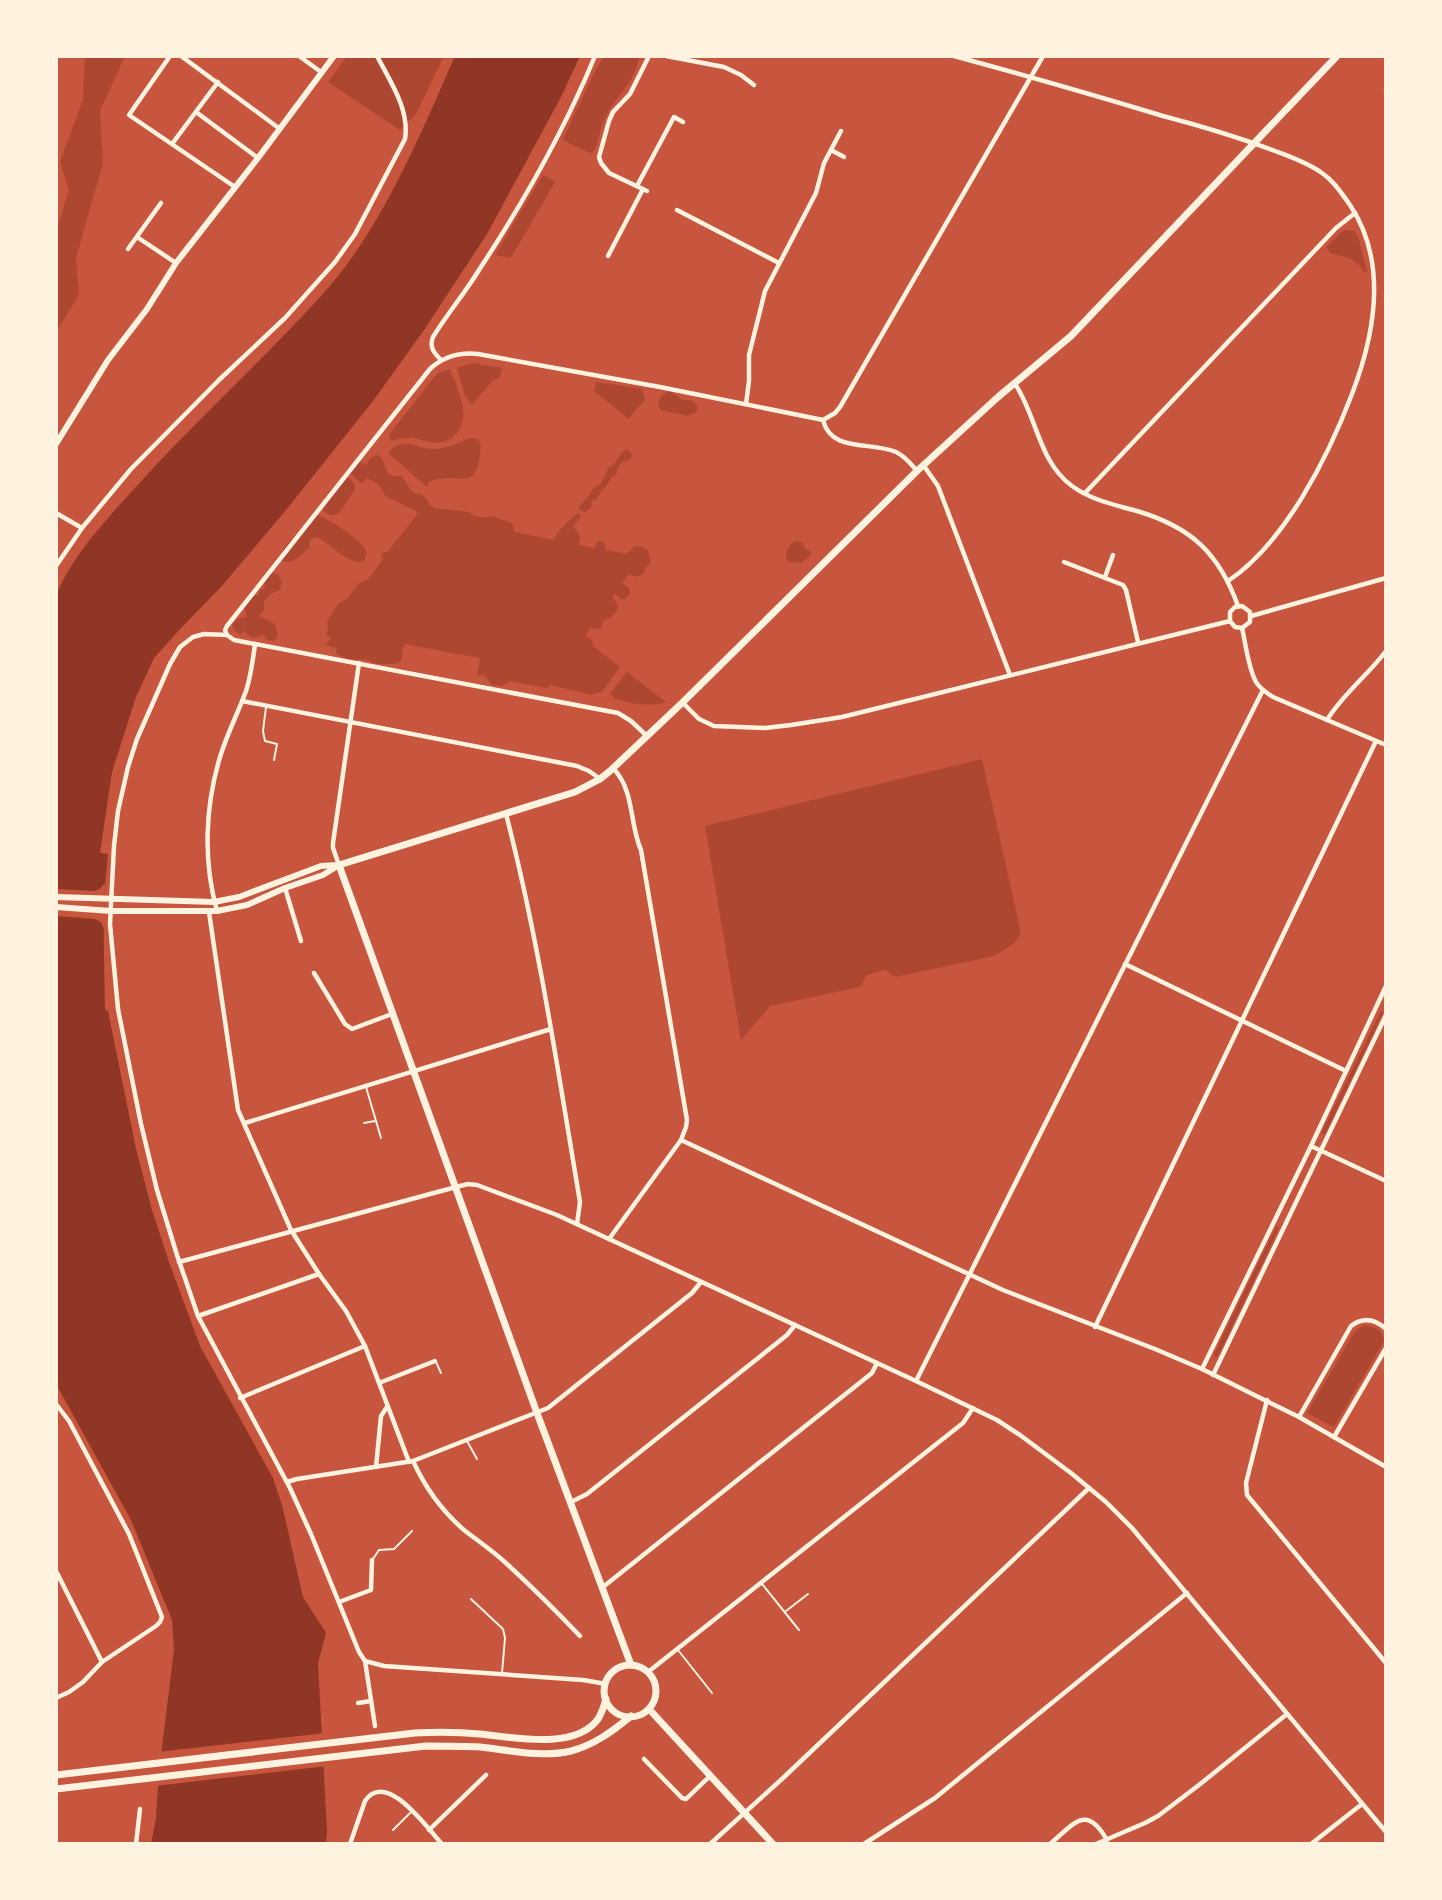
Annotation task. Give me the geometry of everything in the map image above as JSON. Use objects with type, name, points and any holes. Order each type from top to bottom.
[{"type":"main road","points":[[56,444],[108,360],[147,309],[176,263],[334,56]]},
{"type":"main road","points":[[56,897],[211,902],[239,897],[320,866],[339,865],[575,792],[600,779],[682,703],[920,468],[1014,383],[1071,336],[1337,56]]},
{"type":"main road","points":[[56,908],[213,912],[247,905],[323,875],[339,865]]},
{"type":"main road","points":[[339,865],[631,1665]]},
{"type":"main road","points":[[211,902],[213,912]]},
{"type":"main road","points":[[56,1775],[415,1733],[563,1738],[583,1731],[598,1719],[606,1699],[606,1684],[615,1671],[631,1665],[640,1667],[654,1679],[655,1698],[649,1709],[640,1714],[622,1715],[615,1711],[606,1699]]},
{"type":"main road","points":[[649,1709],[773,1844]]},
{"type":"main road","points":[[56,1789],[426,1746],[455,1745],[518,1752],[559,1753],[599,1740],[631,1716]]},
{"type":"street","points":[[170,56],[129,115],[235,187]]},
{"type":"street","points":[[181,56],[280,129]]},
{"type":"street","points":[[299,56],[321,72]]},
{"type":"street","points":[[56,566],[82,527],[151,447],[285,318],[335,262],[355,234],[405,139],[407,129],[402,108],[377,56]]},
{"type":"street","points":[[441,360],[432,349],[433,337],[519,207],[595,56]]},
{"type":"street","points":[[608,256],[645,190],[610,173],[599,157],[608,121],[629,94],[649,56]]},
{"type":"street","points":[[666,56],[724,66],[754,85]]},
{"type":"street","points":[[954,56],[1255,143],[1306,164],[1326,176],[1355,213],[1371,257],[1374,291],[1372,325],[1358,380],[1340,426],[1304,494],[1260,554],[1247,568],[1228,581]]},
{"type":"street","points":[[227,635],[227,626],[430,369],[453,355],[478,354],[823,420],[835,413],[1043,56]]},
{"type":"street","points":[[172,144],[218,82]]},
{"type":"street","points":[[196,112],[258,158]]},
{"type":"street","points":[[637,186],[674,117],[683,122]]},
{"type":"street","points":[[746,404],[749,355],[765,291],[816,193],[824,163],[841,131]]},
{"type":"street","points":[[831,150],[844,157]]},
{"type":"street","points":[[128,249],[161,204]]},
{"type":"street","points":[[677,210],[779,263]]},
{"type":"street","points":[[1085,494],[1336,228],[1355,213]]},
{"type":"street","points":[[137,237],[176,263]]},
{"type":"street","points":[[1014,383],[1054,469],[1085,494],[1154,517],[1190,535],[1207,549],[1219,565],[1238,606]]},
{"type":"street","points":[[823,420],[825,430],[833,438],[899,453],[920,468],[938,486],[1010,675]]},
{"type":"street","points":[[56,513],[82,527]]},
{"type":"street","points":[[1105,577],[1113,555]]},
{"type":"street","points":[[1063,562],[1123,585],[1138,642]]},
{"type":"street","points":[[1251,616],[1386,578]]},
{"type":"street","points":[[1238,606],[1248,609],[1251,616],[1248,625],[1242,628],[1230,621],[1230,612],[1238,606]]},
{"type":"street","points":[[682,703],[699,719],[719,727],[765,728],[791,725],[842,717],[1230,621]]},
{"type":"street","points":[[1242,628],[1256,682],[1263,690],[1273,697],[1386,745]]},
{"type":"street","points":[[375,1726],[365,1661],[287,1482],[198,1316],[157,1190],[118,1009],[108,911],[120,802],[128,767],[152,704],[180,647],[193,637],[204,634],[227,635],[234,640],[618,713],[647,736]]},
{"type":"street","points":[[211,902],[207,854],[212,794],[221,753],[249,680],[255,644]]},
{"type":"street","points":[[1327,720],[1386,650]]},
{"type":"street","points":[[339,865],[333,843],[359,663]]},
{"type":"street","points":[[916,1381],[1263,690]]},
{"type":"street","points":[[242,701],[577,766],[600,779]]},
{"type":"street","points":[[1096,1327],[1376,741]]},
{"type":"street","points":[[609,1239],[681,1140],[687,1120],[641,850],[636,839],[628,793],[620,775],[613,768]]},
{"type":"street","points":[[506,814],[521,873],[551,1029],[580,1202],[577,1224]]},
{"type":"street","points":[[285,888],[301,941]]},
{"type":"street","points":[[213,912],[237,1103],[291,1230],[346,1311],[365,1346],[411,1461],[426,1487],[463,1529],[544,1598],[580,1636]]},
{"type":"street","points":[[1125,964],[1346,1071]]},
{"type":"street","points":[[314,973],[345,1024],[352,1029],[393,1014]]},
{"type":"street","points":[[1202,1370],[1385,993],[1386,986]]},
{"type":"street","points":[[1213,1375],[1386,1015]]},
{"type":"street","points":[[245,1123],[551,1029]]},
{"type":"street","points":[[681,1140],[1003,1290],[1213,1375],[1299,1417],[1386,1467]]},
{"type":"street","points":[[1311,1146],[1386,1181]]},
{"type":"street","points":[[179,1262],[456,1186],[477,1185],[577,1224],[916,1381],[998,1420],[1089,1488],[1132,1528],[1386,1832]]},
{"type":"street","points":[[198,1316],[319,1274]]},
{"type":"street","points":[[287,1482],[411,1461],[537,1413],[554,1404],[692,1293],[701,1282]]},
{"type":"street","points":[[1299,1417],[1351,1326],[1358,1321],[1372,1320],[1386,1329]]},
{"type":"street","points":[[570,1502],[587,1494],[787,1335],[795,1325]]},
{"type":"street","points":[[240,1398],[365,1346]]},
{"type":"street","points":[[1335,1437],[1386,1348]]},
{"type":"street","points":[[379,1383],[435,1361]]},
{"type":"street","points":[[602,1588],[872,1373],[877,1363]]},
{"type":"street","points":[[1267,1401],[1246,1483],[1247,1495],[1386,1663]]},
{"type":"street","points":[[56,1404],[69,1421],[129,1534],[162,1618],[102,1662],[83,1682],[56,1698]]},
{"type":"street","points":[[376,1467],[381,1416],[388,1406]]},
{"type":"street","points":[[648,1672],[963,1423],[973,1408]]},
{"type":"street","points":[[710,1844],[1089,1488]]},
{"type":"street","points":[[340,1602],[372,1590],[372,1560]]},
{"type":"street","points":[[56,1571],[59,1584],[102,1662]]},
{"type":"street","points":[[864,1844],[935,1798],[1187,1593]]},
{"type":"street","points":[[365,1661],[384,1666],[583,1679],[606,1684]]},
{"type":"street","points":[[358,1703],[371,1701]]},
{"type":"street","points":[[1096,1844],[1157,1816],[1287,1714]]},
{"type":"street","points":[[644,1759],[682,1798],[686,1799],[710,1776]]},
{"type":"street","points":[[429,1830],[486,1775]]},
{"type":"street","points":[[350,1844],[365,1801],[375,1790],[394,1795],[442,1844]]},
{"type":"street","points":[[1311,1844],[1362,1804]]},
{"type":"street","points":[[135,1844],[140,1809]]},
{"type":"street","points":[[1050,1844],[1082,1819],[1094,1822],[1107,1840]]},
{"type":"lane","points":[[267,706],[263,731],[265,741],[277,744],[274,760]]},
{"type":"lane","points":[[365,1086],[381,1138]]},
{"type":"lane","points":[[364,1124],[376,1120]]},
{"type":"lane","points":[[435,1361],[442,1373]]},
{"type":"lane","points":[[466,1440],[477,1459]]},
{"type":"lane","points":[[372,1560],[379,1550],[394,1549],[412,1531]]},
{"type":"lane","points":[[761,1583],[799,1630]]},
{"type":"lane","points":[[785,1612],[808,1594]]},
{"type":"lane","points":[[471,1599],[503,1629],[505,1638],[502,1674]]},
{"type":"lane","points":[[677,1649],[712,1693]]},
{"type":"lane","points":[[393,1830],[412,1812]]},
{"type":"shaded area","points":[[85,56],[125,56],[100,111],[103,163],[76,258],[79,295],[56,332],[56,232],[69,190],[60,162],[83,99]]},
{"type":"shaded area","points":[[347,56],[444,56],[416,114],[400,130],[328,82]]},
{"type":"shaded area","points":[[455,56],[580,56],[561,97],[487,234],[424,330],[373,401],[286,510],[221,587],[154,658],[136,697],[112,772],[100,853],[108,854],[104,912],[105,1010],[108,1011],[136,1149],[152,1210],[200,1346],[273,1478],[282,1505],[303,1597],[326,1633],[318,1663],[326,1844],[151,1844],[174,1650],[172,1620],[131,1520],[56,1384],[56,595],[71,566],[112,514],[180,440],[299,320],[343,269],[363,241],[398,181]]},
{"type":"shaded area","points":[[604,56],[639,58],[630,81],[606,117],[595,150],[590,153],[563,139]]},
{"type":"shaded area","points":[[543,175],[555,182],[511,258],[495,255]]},
{"type":"shaded area","points":[[1344,230],[1354,231],[1358,236],[1367,272],[1350,259],[1331,254],[1326,247]]},
{"type":"shaded area","points":[[473,363],[502,368],[500,377],[492,381],[472,405],[465,396],[457,368]]},
{"type":"shaded area","points":[[450,369],[462,404],[463,421],[460,429],[450,439],[439,443],[412,437],[391,441],[389,435],[434,377]]},
{"type":"shaded area","points":[[596,382],[642,389],[645,401],[629,419],[594,391]]},
{"type":"shaded area","points":[[669,391],[682,399],[695,402],[698,408],[696,412],[688,416],[661,410],[658,405],[661,396]]},
{"type":"shaded area","points":[[471,438],[477,439],[481,444],[476,471],[471,477],[440,479],[428,482],[427,487],[388,453],[399,444],[439,449]]},
{"type":"shaded area","points":[[626,449],[632,455],[630,460],[620,465],[597,499],[592,501],[591,508],[585,512],[581,511],[579,507]]},
{"type":"shaded area","points":[[378,455],[388,473],[402,476],[412,491],[422,494],[428,504],[435,508],[469,512],[480,517],[493,516],[513,524],[514,532],[554,540],[572,517],[579,513],[581,517],[573,526],[580,536],[579,545],[594,548],[598,541],[602,541],[606,546],[605,550],[627,554],[635,546],[648,550],[651,563],[644,573],[637,576],[629,574],[622,583],[629,588],[630,593],[625,599],[615,594],[612,597],[618,605],[617,611],[603,621],[601,629],[591,627],[585,636],[592,640],[593,646],[620,667],[601,693],[592,695],[550,685],[547,688],[510,681],[503,686],[492,685],[485,676],[477,675],[480,658],[404,644],[401,661],[395,664],[348,659],[336,654],[337,648],[325,645],[331,639],[326,634],[327,621],[339,603],[347,599],[358,584],[368,579],[383,559],[381,554],[388,551],[417,515],[416,511],[385,496],[376,483],[367,478],[362,484],[350,473],[359,461],[366,466],[370,458]]},
{"type":"shaded area","points":[[347,477],[355,487],[352,493],[339,512],[327,514],[322,506],[323,502]]},
{"type":"shaded area","points":[[315,514],[336,525],[364,547],[367,552],[364,561],[347,558],[316,537],[309,540],[310,548],[298,558],[282,561],[279,558],[285,546],[294,538],[303,535],[303,530],[312,523]]},
{"type":"shaded area","points":[[794,541],[800,541],[804,548],[812,552],[801,563],[789,562],[786,559],[787,550]]},
{"type":"shaded area","points":[[270,573],[278,574],[282,582],[280,590],[264,601],[264,610],[259,616],[275,624],[278,635],[276,639],[266,639],[264,634],[251,637],[245,631],[237,633],[232,627],[233,623],[247,617],[244,606],[252,596],[258,595],[260,590],[265,588],[264,581]]},
{"type":"shaded area","points":[[627,672],[666,702],[640,704],[615,699],[609,695]]},
{"type":"shaded area","points":[[982,759],[1021,933],[1014,943],[994,956],[896,977],[885,970],[867,975],[860,987],[770,1006],[741,1040],[705,826]]},
{"type":"shaded area","points":[[1381,1011],[1383,1013],[1323,1135],[1322,1132]]},
{"type":"shaded area","points":[[1277,1225],[1279,1228],[1218,1356],[1215,1357],[1214,1354]]},
{"type":"shaded area","points":[[1364,1325],[1377,1329],[1384,1341],[1334,1427],[1307,1413],[1355,1331]]},
{"type":"pier","points":[[105,883],[104,929],[101,922],[95,919],[56,916],[56,889],[94,891]]},
{"type":"pier","points":[[325,1733],[327,1766],[155,1786],[158,1752]]}]
